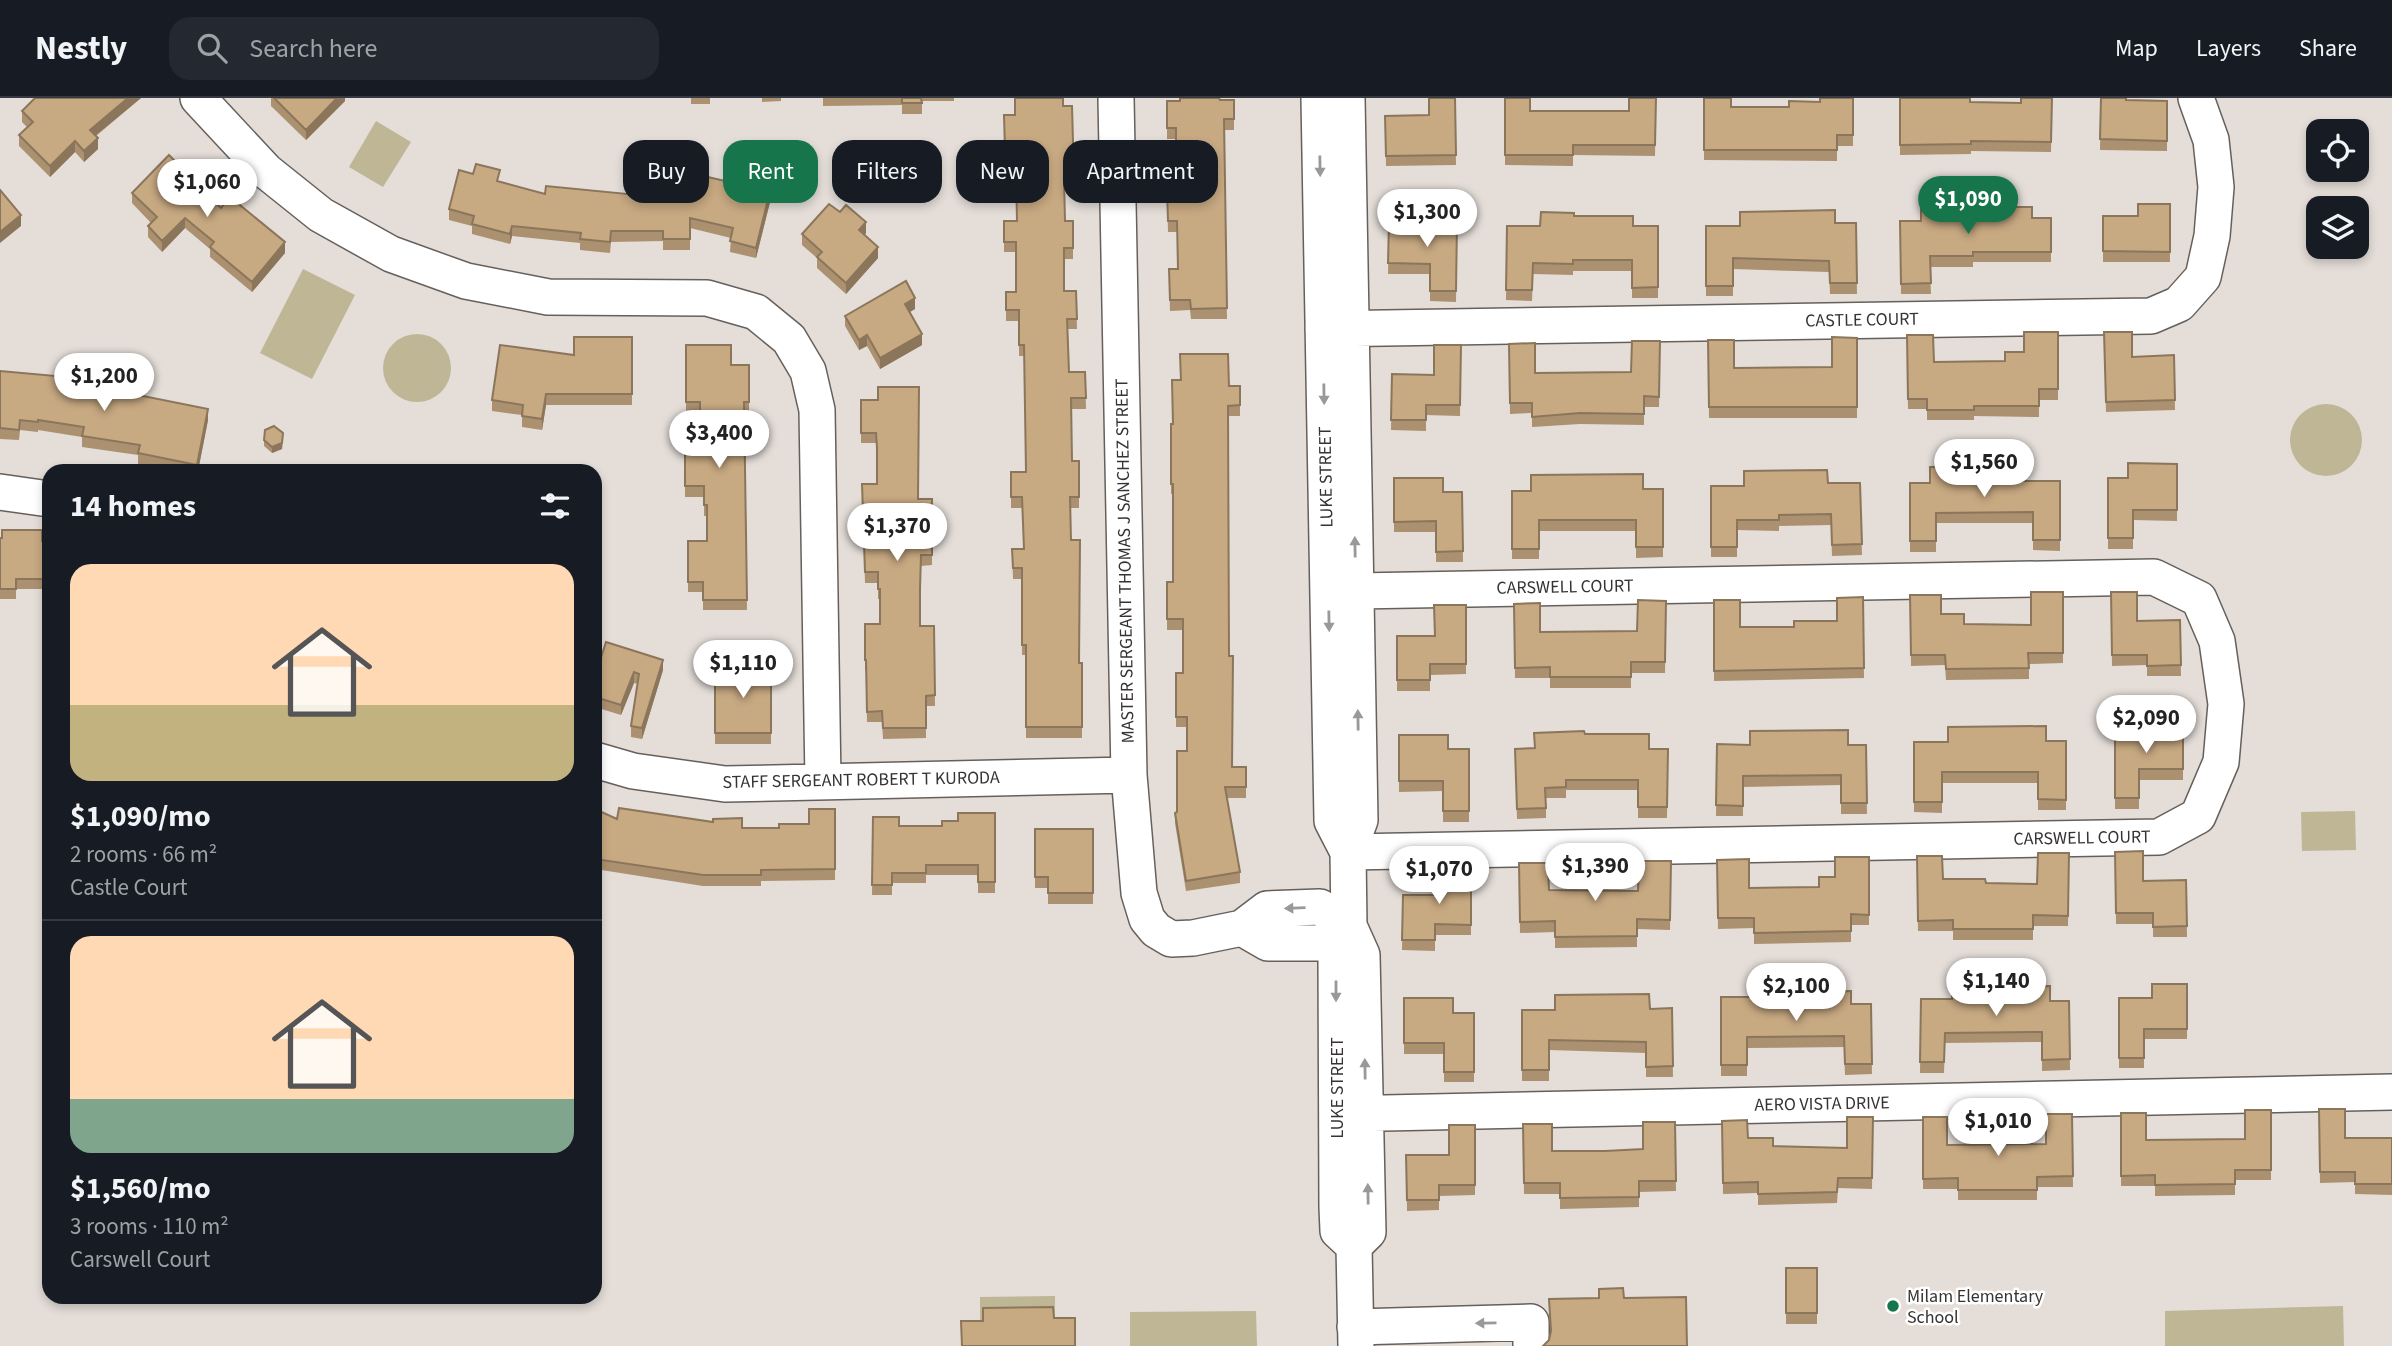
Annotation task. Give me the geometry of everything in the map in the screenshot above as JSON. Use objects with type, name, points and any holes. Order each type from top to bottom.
[{"type":"street","points":[[198,98],[266,171],[293,193],[321,215],[391,254],[466,281],[548,297],[708,298],[757,312],[789,339],[808,371],[817,410],[823,782]]},
{"type":"street","name":"MASTER SERGEANT THOMAS J SANCHEZ STREET","points":[[1116,98],[1129,775],[1139,892],[1147,919],[1156,930],[1171,939],[1193,938],[1242,928],[1268,909],[1320,907],[1349,926]]},
{"type":"street","name":"LUKE STREET","points":[[1319,98],[1356,591],[1360,820],[1348,852],[1349,926],[1362,955],[1351,1114],[1368,1232],[1354,1246],[1356,1336]]},
{"type":"street","name":"LUKE STREET","points":[[1347,98],[1337,328],[1332,821],[1348,852]]},
{"type":"street","name":"CASTLE COURT","points":[[1337,328],[2151,316],[2179,304],[2203,277],[2212,236],[2216,187],[2211,140],[2196,98]]},
{"type":"street","points":[[0,492],[42,498]]},
{"type":"street","name":"CARSWELL COURT","points":[[1348,852],[2159,837],[2198,816],[2221,762],[2226,704],[2217,641],[2199,599],[2154,577],[1356,591]]},
{"type":"street","name":"STAFF SERGEANT ROBERT T KURODA","points":[[602,762],[633,771],[725,784],[1129,775]]},
{"type":"street","name":"AERO VISTA DRIVE","points":[[1351,1114],[2392,1092]]},
{"type":"street","points":[[1356,1336],[1531,1322],[1531,1346]]},
{"type":"shaded area","points":[[376,121],[411,142],[383,187],[349,167]]},
{"type":"shaded area","points":[[303,269],[355,295],[312,379],[260,353]]},
{"type":"shaded area","points":[[417,334],[430,337],[441,344],[448,355],[451,368],[448,381],[441,392],[430,399],[417,402],[404,399],[393,392],[386,381],[383,368],[386,355],[393,344],[404,337]]},
{"type":"shaded area","points":[[2326,404],[2346,410],[2356,420],[2362,440],[2356,460],[2346,470],[2326,476],[2306,470],[2296,460],[2290,440],[2296,420],[2306,410]]},
{"type":"shaded area","points":[[2355,811],[2356,850],[2302,851],[2301,812]]},
{"type":"shaded area","points":[[1055,1296],[1055,1324],[980,1325],[980,1297]]},
{"type":"shaded area","points":[[2343,1306],[2344,1346],[2165,1346],[2165,1311]]},
{"type":"shaded area","points":[[1256,1311],[1257,1346],[1130,1346],[1130,1312]]},
{"type":"building","points":[[35,98],[128,98],[90,130],[98,138],[84,151],[75,141],[50,166],[19,135],[33,122],[22,111]]},
{"type":"building","points":[[274,98],[337,98],[306,130]]},
{"type":"building","points":[[902,98],[921,98],[922,103],[902,103]]},
{"type":"building","points":[[1015,98],[1063,98],[1063,106],[1072,106],[1073,140],[1063,140],[1065,221],[1073,221],[1073,248],[1064,248],[1064,291],[1076,291],[1077,319],[1067,319],[1069,372],[1085,372],[1086,398],[1071,398],[1072,461],[1079,461],[1079,497],[1070,497],[1071,540],[1080,540],[1079,663],[1082,663],[1082,727],[1026,727],[1022,568],[1013,568],[1012,549],[1024,549],[1022,497],[1011,497],[1011,472],[1026,472],[1024,345],[1019,345],[1019,310],[1006,310],[1006,292],[1016,292],[1016,242],[1004,242],[1004,221],[1017,221],[1017,203],[1049,203],[1049,140],[1005,140],[1004,115],[1015,115]]},
{"type":"building","points":[[1180,98],[1234,100],[1234,119],[1224,119],[1227,308],[1191,309],[1190,300],[1170,300],[1169,269],[1178,269],[1177,221],[1168,221],[1167,203],[1218,203],[1218,140],[1176,140],[1176,128],[1167,128],[1167,101],[1180,101]]},
{"type":"building","points":[[1429,98],[1455,98],[1456,155],[1386,156],[1385,116],[1429,115]]},
{"type":"building","points":[[1505,98],[1530,98],[1530,111],[1629,111],[1629,98],[1656,98],[1655,145],[1573,145],[1573,155],[1505,155]]},
{"type":"building","points":[[1704,98],[1731,98],[1731,107],[1789,107],[1789,101],[1820,102],[1820,98],[1853,98],[1853,135],[1837,135],[1837,150],[1704,150]]},
{"type":"building","points":[[1900,98],[1970,98],[1970,102],[2021,103],[2021,98],[2052,98],[2051,142],[1971,141],[1971,144],[1900,145]]},
{"type":"building","points":[[2101,98],[2167,101],[2167,141],[2100,139]]},
{"type":"building","points":[[169,155],[221,208],[230,197],[285,242],[252,282],[210,247],[214,242],[185,218],[162,241],[148,226],[157,217],[132,193]]},
{"type":"building","points":[[476,164],[500,170],[497,181],[545,194],[546,186],[623,194],[623,203],[709,203],[709,177],[723,181],[723,203],[767,203],[756,248],[730,241],[733,228],[690,218],[690,239],[663,239],[663,231],[611,231],[610,242],[580,239],[581,233],[512,226],[510,234],[472,224],[474,216],[449,209],[459,170],[473,174]]},
{"type":"building","points":[[0,190],[21,215],[0,232]]},
{"type":"building","points":[[829,204],[840,212],[846,205],[866,222],[859,230],[878,247],[846,283],[817,257],[822,252],[802,234]]},
{"type":"building","points":[[2138,204],[2170,204],[2170,252],[2103,251],[2103,216],[2138,216]]},
{"type":"building","points":[[1921,207],[2032,207],[2032,218],[2051,218],[2051,252],[1973,252],[1973,256],[1930,256],[1931,283],[1901,284],[1900,221],[1921,221]]},
{"type":"building","points":[[1835,210],[1835,223],[1856,223],[1857,283],[1830,283],[1829,261],[1733,258],[1733,286],[1706,286],[1706,226],[1740,226],[1740,212]]},
{"type":"building","points":[[1541,212],[1574,213],[1574,216],[1633,216],[1633,226],[1658,226],[1658,287],[1632,288],[1632,260],[1573,260],[1573,264],[1533,263],[1532,290],[1506,290],[1507,226],[1540,226]]},
{"type":"building","points":[[1389,221],[1457,222],[1456,291],[1430,291],[1430,264],[1388,263]]},
{"type":"building","points":[[906,281],[915,298],[905,304],[922,334],[880,358],[867,335],[859,340],[845,316]]},
{"type":"building","points":[[2024,332],[2058,332],[2058,389],[2039,389],[2039,406],[1974,406],[1974,410],[1927,410],[1927,399],[1908,399],[1907,335],[1933,335],[1934,362],[2005,361],[2005,352],[2024,352]]},
{"type":"building","points":[[2104,332],[2132,332],[2132,357],[2174,355],[2175,400],[2106,402]]},
{"type":"building","points":[[574,337],[632,337],[632,394],[546,394],[542,419],[522,416],[523,405],[492,400],[500,345],[574,355]]},
{"type":"building","points":[[1832,337],[1857,338],[1857,407],[1709,407],[1708,340],[1734,340],[1734,368],[1832,367]]},
{"type":"building","points":[[1632,341],[1660,341],[1659,397],[1644,396],[1644,414],[1580,413],[1532,417],[1532,403],[1510,403],[1509,344],[1535,343],[1535,373],[1631,372]]},
{"type":"building","points":[[686,345],[731,345],[731,365],[749,365],[749,402],[744,402],[747,600],[703,600],[703,582],[688,582],[688,541],[707,541],[707,505],[704,505],[704,486],[685,486],[685,448],[700,448],[700,402],[686,402]]},
{"type":"building","points":[[1434,345],[1461,345],[1460,405],[1426,405],[1426,420],[1391,420],[1392,374],[1434,375]]},
{"type":"building","points":[[1180,354],[1228,354],[1229,386],[1240,386],[1240,405],[1228,406],[1229,656],[1233,656],[1232,767],[1246,767],[1246,787],[1225,787],[1240,872],[1186,881],[1175,813],[1177,751],[1187,751],[1187,717],[1176,717],[1176,673],[1183,673],[1183,619],[1167,619],[1167,582],[1173,582],[1172,380],[1181,380]]},
{"type":"building","points":[[100,368],[121,371],[118,391],[208,409],[197,464],[138,453],[140,445],[82,436],[84,427],[20,420],[19,430],[0,428],[0,371],[99,380]]},
{"type":"building","points":[[878,387],[919,387],[918,499],[932,499],[932,555],[921,555],[920,589],[920,626],[934,626],[935,695],[926,696],[926,728],[883,728],[882,711],[867,712],[865,624],[880,624],[880,589],[878,572],[865,572],[862,484],[877,484],[877,448],[876,433],[861,433],[861,400],[878,400]]},
{"type":"building","points":[[274,426],[283,433],[282,443],[272,447],[264,440],[265,430]]},
{"type":"building","points":[[2128,463],[2177,464],[2177,510],[2133,510],[2133,538],[2108,538],[2108,478],[2128,478]]},
{"type":"building","points":[[2023,466],[2023,481],[2060,481],[2060,540],[2033,540],[2033,512],[1936,513],[1936,541],[1910,541],[1910,483],[1930,483],[1930,467]]},
{"type":"building","points":[[1827,470],[1828,483],[1860,483],[1862,544],[1832,545],[1831,514],[1779,515],[1779,520],[1737,520],[1737,547],[1711,547],[1711,486],[1744,486],[1744,471]]},
{"type":"building","points":[[1643,474],[1643,489],[1663,489],[1663,547],[1636,547],[1636,520],[1539,520],[1539,549],[1512,549],[1512,491],[1531,491],[1531,475]]},
{"type":"building","points":[[1394,478],[1443,478],[1443,492],[1462,492],[1463,551],[1436,552],[1436,521],[1394,522]]},
{"type":"building","points":[[2,530],[42,530],[42,579],[16,579],[16,589],[0,589]]},
{"type":"building","points":[[2031,592],[2063,592],[2063,653],[2028,653],[2029,668],[1946,669],[1945,655],[1911,655],[1910,595],[1941,595],[1941,614],[1964,614],[1964,624],[2031,625]]},
{"type":"building","points":[[2111,592],[2137,592],[2137,621],[2180,620],[2181,665],[2147,666],[2147,655],[2112,655]]},
{"type":"building","points":[[1863,597],[1864,668],[1714,671],[1714,600],[1740,600],[1740,627],[1794,627],[1794,621],[1837,621],[1837,598]]},
{"type":"building","points":[[1638,600],[1666,601],[1665,662],[1631,662],[1631,677],[1550,677],[1550,667],[1515,668],[1514,604],[1540,603],[1540,632],[1637,631]]},
{"type":"building","points":[[1434,605],[1466,605],[1466,664],[1430,664],[1430,680],[1397,680],[1397,636],[1435,636]]},
{"type":"building","points":[[606,642],[663,660],[642,728],[631,726],[639,674],[634,672],[621,705],[602,699],[602,654]]},
{"type":"building","points":[[715,667],[771,667],[771,733],[715,733]]},
{"type":"building","points":[[2132,725],[2183,725],[2183,769],[2139,769],[2139,798],[2115,798],[2115,738],[2132,738]]},
{"type":"building","points":[[2046,726],[2046,741],[2066,741],[2066,800],[2038,799],[2038,772],[1942,772],[1942,802],[1914,802],[1914,742],[1948,742],[1948,727]]},
{"type":"building","points":[[1848,730],[1848,745],[1866,745],[1867,803],[1841,803],[1841,775],[1743,776],[1743,806],[1716,805],[1717,744],[1750,745],[1750,731]]},
{"type":"building","points":[[1584,731],[1585,734],[1649,734],[1649,749],[1668,749],[1667,807],[1638,807],[1638,780],[1566,780],[1566,787],[1545,788],[1546,808],[1517,809],[1515,749],[1535,748],[1534,733]]},
{"type":"building","points":[[1399,735],[1448,735],[1448,749],[1469,749],[1469,811],[1443,811],[1443,781],[1399,781]]},
{"type":"building","points":[[619,808],[713,822],[713,819],[742,818],[742,828],[779,828],[779,824],[809,824],[809,809],[835,809],[835,869],[761,870],[761,875],[703,875],[602,860],[602,812],[617,819]]},
{"type":"building","points":[[958,813],[995,813],[995,882],[978,882],[978,865],[926,865],[926,873],[892,873],[892,885],[872,885],[873,817],[899,817],[899,826],[942,826],[942,821],[958,821]]},
{"type":"building","points":[[1035,829],[1093,829],[1093,893],[1048,893],[1048,877],[1035,877]]},
{"type":"building","points":[[2143,851],[2143,881],[2186,880],[2187,926],[2153,927],[2153,913],[2116,913],[2115,852]]},
{"type":"building","points":[[2038,853],[2069,853],[2068,916],[2033,915],[2033,929],[1953,929],[1953,920],[1918,921],[1917,856],[1942,856],[1943,879],[1985,879],[1986,883],[2037,884]]},
{"type":"building","points":[[1835,857],[1869,857],[1869,915],[1851,914],[1851,931],[1754,933],[1754,918],[1718,918],[1717,860],[1749,859],[1749,888],[1819,887],[1819,877],[1835,877]]},
{"type":"building","points":[[1639,861],[1671,861],[1670,920],[1637,919],[1637,936],[1555,937],[1555,921],[1520,922],[1519,863],[1548,863],[1549,890],[1638,891]]},
{"type":"building","points":[[1444,865],[1471,865],[1471,925],[1435,924],[1435,940],[1402,940],[1403,895],[1444,895]]},
{"type":"building","points":[[2152,984],[2187,984],[2187,1029],[2144,1029],[2144,1058],[2119,1058],[2119,998],[2152,998]]},
{"type":"building","points":[[2050,986],[2050,1001],[2069,1001],[2070,1059],[2042,1060],[2042,1032],[1945,1033],[1944,1062],[1920,1062],[1921,999],[1952,999],[1952,988]]},
{"type":"building","points":[[1851,991],[1851,1004],[1871,1004],[1872,1064],[1845,1064],[1844,1036],[1747,1037],[1747,1065],[1721,1065],[1721,997],[1801,997],[1801,992]]},
{"type":"building","points":[[1649,994],[1650,1009],[1672,1008],[1673,1066],[1646,1067],[1646,1042],[1549,1040],[1549,1070],[1522,1070],[1522,1010],[1555,1010],[1555,995]]},
{"type":"building","points":[[1404,998],[1453,998],[1453,1013],[1474,1013],[1474,1072],[1444,1072],[1444,1043],[1404,1043]]},
{"type":"building","points":[[2319,1109],[2345,1109],[2345,1138],[2392,1138],[2392,1184],[2355,1184],[2355,1172],[2320,1172]]},
{"type":"building","points":[[2245,1110],[2271,1110],[2271,1170],[2235,1170],[2235,1184],[2155,1185],[2155,1175],[2121,1176],[2121,1113],[2146,1113],[2146,1140],[2245,1139]]},
{"type":"building","points":[[2046,1114],[2072,1114],[2073,1176],[2037,1177],[2037,1190],[1958,1190],[1958,1178],[1923,1179],[1923,1117],[1947,1117],[1947,1145],[2046,1144]]},
{"type":"building","points":[[1847,1117],[1873,1117],[1872,1178],[1838,1178],[1837,1192],[1758,1194],[1758,1182],[1723,1183],[1722,1121],[1747,1120],[1748,1138],[1773,1138],[1773,1146],[1847,1148]]},
{"type":"building","points":[[1643,1122],[1675,1122],[1676,1181],[1639,1181],[1639,1197],[1560,1198],[1560,1183],[1524,1183],[1523,1124],[1552,1124],[1552,1151],[1605,1151],[1643,1149]]},
{"type":"building","points":[[1449,1125],[1475,1125],[1475,1185],[1439,1185],[1439,1200],[1407,1200],[1406,1155],[1449,1155]]},
{"type":"building","points":[[1786,1268],[1817,1268],[1817,1313],[1786,1313]]},
{"type":"building","points":[[1623,1288],[1624,1298],[1686,1297],[1687,1346],[1543,1346],[1549,1340],[1551,1331],[1549,1299],[1599,1298],[1599,1289]]},
{"type":"building","points":[[1053,1307],[1054,1318],[1075,1318],[1075,1346],[962,1346],[961,1321],[983,1321],[983,1308]]},
{"type":"place","name":"Milam Elementary School","points":[[1893,1306]]}]
